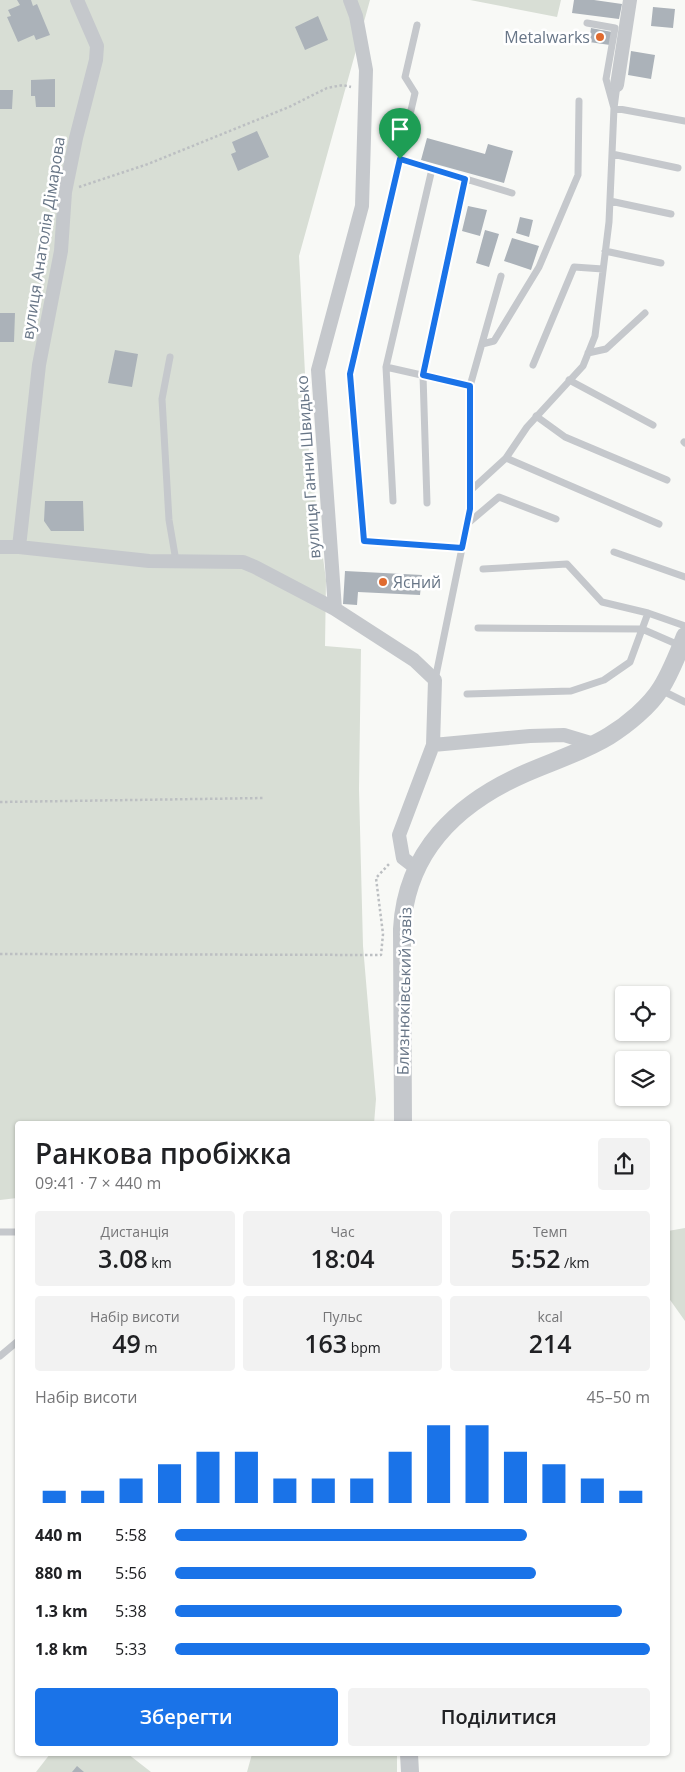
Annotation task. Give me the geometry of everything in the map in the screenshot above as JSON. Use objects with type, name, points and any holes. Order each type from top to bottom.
[{"type":"street","name":"вулиця Анатолія Дімарова","points":[[19,546],[39,364],[61,252],[64,192],[96,60],[97,46],[77,0]]},
{"type":"street","name":"вулиця Ганни Швидько","points":[[335,609],[318,370],[362,206],[366,70],[356,16],[350,0]]},
{"type":"street","points":[[617,86],[630,0]]},
{"type":"street","points":[[0,547],[19,546],[149,561],[243,562],[255,566],[335,609],[414,660],[435,680],[433,745],[399,835],[403,858],[416,868]]},
{"type":"street","name":"Близнюківський узвіз","points":[[403,1121],[403,910],[407,890],[416,868],[430,843],[471,804],[498,786],[594,744],[609,736],[629,721],[660,690],[683,641]]},
{"type":"street","points":[[433,745],[530,736],[564,735],[594,744]]},
{"type":"street","points":[[409,1756],[410,1772]]},
{"type":"lane","points":[[587,23],[614,28],[606,79],[614,108]]},
{"type":"lane","points":[[416,25],[405,78],[415,93],[350,374],[364,541],[462,548]]},
{"type":"lane","points":[[470,491],[506,458],[527,426],[583,366],[595,336],[610,201],[614,108],[617,86]]},
{"type":"lane","points":[[482,344],[494,341],[539,267],[578,175],[579,101]]},
{"type":"lane","points":[[614,108],[685,121]]},
{"type":"lane","points":[[612,154],[678,168]]},
{"type":"lane","points":[[400,159],[512,193]]},
{"type":"lane","points":[[393,501],[386,367],[432,169]]},
{"type":"lane","points":[[427,503],[423,375],[465,179]]},
{"type":"lane","points":[[610,201],[671,214]]},
{"type":"lane","points":[[605,251],[661,263]]},
{"type":"lane","points":[[533,365],[574,268],[603,269]]},
{"type":"lane","points":[[435,680],[470,509],[470,386],[501,276]]},
{"type":"lane","points":[[588,353],[606,349],[645,313]]},
{"type":"lane","points":[[170,357],[162,399],[169,520],[176,561]]},
{"type":"lane","points":[[386,367],[470,386]]},
{"type":"lane","points":[[569,380],[653,425]]},
{"type":"lane","points":[[536,416],[565,437],[667,480]]},
{"type":"lane","points":[[506,458],[659,524]]},
{"type":"lane","points":[[467,525],[499,497],[556,519]]},
{"type":"lane","points":[[614,552],[685,577]]},
{"type":"lane","points":[[483,569],[568,564],[602,602],[648,613],[685,626]]},
{"type":"lane","points":[[467,694],[571,691],[604,680],[630,662],[648,613]]},
{"type":"lane","points":[[478,628],[642,629],[683,641]]},
{"type":"lane","points":[[660,690],[685,702]]},
{"type":"lane","points":[[0,1232],[15,1232]]},
{"type":"lane","points":[[0,1356],[15,1344]]},
{"type":"path","points":[[64,192],[148,164],[289,107],[327,88],[343,85],[365,90]]},
{"type":"path","points":[[0,802],[264,798]]},
{"type":"path","points":[[0,954],[381,955],[383,934],[376,878],[395,857]]},
{"type":"shaded area","points":[[0,0],[370,0],[299,256],[309,452],[326,580],[325,646],[361,649],[359,789],[363,946],[376,1099],[374,1121],[15,1121],[15,1198],[0,1200]]},
{"type":"shaded area","points":[[470,0],[561,0],[557,17]]},
{"type":"shaded area","points":[[685,1228],[685,1321],[670,1300],[670,1231]]},
{"type":"shaded area","points":[[48,1756],[131,1756],[151,1772],[36,1772]]},
{"type":"shaded area","points":[[251,1756],[397,1756],[397,1772],[247,1772]]},
{"type":"building","points":[[17,0],[31,0],[33,6],[37,4],[50,35],[36,40],[34,35],[18,42],[7,17],[11,16],[8,10],[20,5]]},
{"type":"building","points":[[574,0],[594,0],[622,4],[619,19],[572,13]]},
{"type":"building","points":[[653,7],[675,9],[673,28],[651,26]]},
{"type":"building","points":[[318,16],[328,40],[305,50],[295,27]]},
{"type":"building","name":"Metalwarks","points":[[591,28],[612,32],[610,45],[589,42]]},
{"type":"building","points":[[631,51],[655,55],[651,79],[628,75]]},
{"type":"building","points":[[55,79],[55,107],[36,107],[35,96],[31,96],[31,80]]},
{"type":"building","points":[[0,90],[13,90],[12,109],[0,109]]},
{"type":"building","points":[[257,131],[269,157],[238,171],[231,154],[236,152],[232,142]]},
{"type":"building","points":[[427,138],[485,154],[488,144],[513,151],[504,183],[421,160]]},
{"type":"building","points":[[468,206],[487,210],[480,236],[462,231]]},
{"type":"building","points":[[520,217],[533,220],[529,237],[516,233]]},
{"type":"building","points":[[485,230],[499,234],[489,267],[476,263]]},
{"type":"building","points":[[512,238],[539,246],[531,270],[504,261]]},
{"type":"building","points":[[0,313],[15,313],[14,342],[0,342]]},
{"type":"building","points":[[115,350],[138,354],[132,387],[108,383]]},
{"type":"building","points":[[45,501],[83,501],[84,531],[51,531],[44,521]]},
{"type":"building","name":"Ясний","points":[[345,571],[422,575],[420,595],[358,592],[357,605],[343,604]]},
{"type":"building","points":[[77,1766],[84,1772],[72,1772]]},
{"type":"place","name":"Metalwarks","points":[[600,37]]},
{"type":"place","name":"Ясний","points":[[383,582]]},
{"type":"route","points":[[400,159],[465,179],[423,375],[470,386],[470,509],[462,548],[364,541],[350,374],[400,159]]}]
